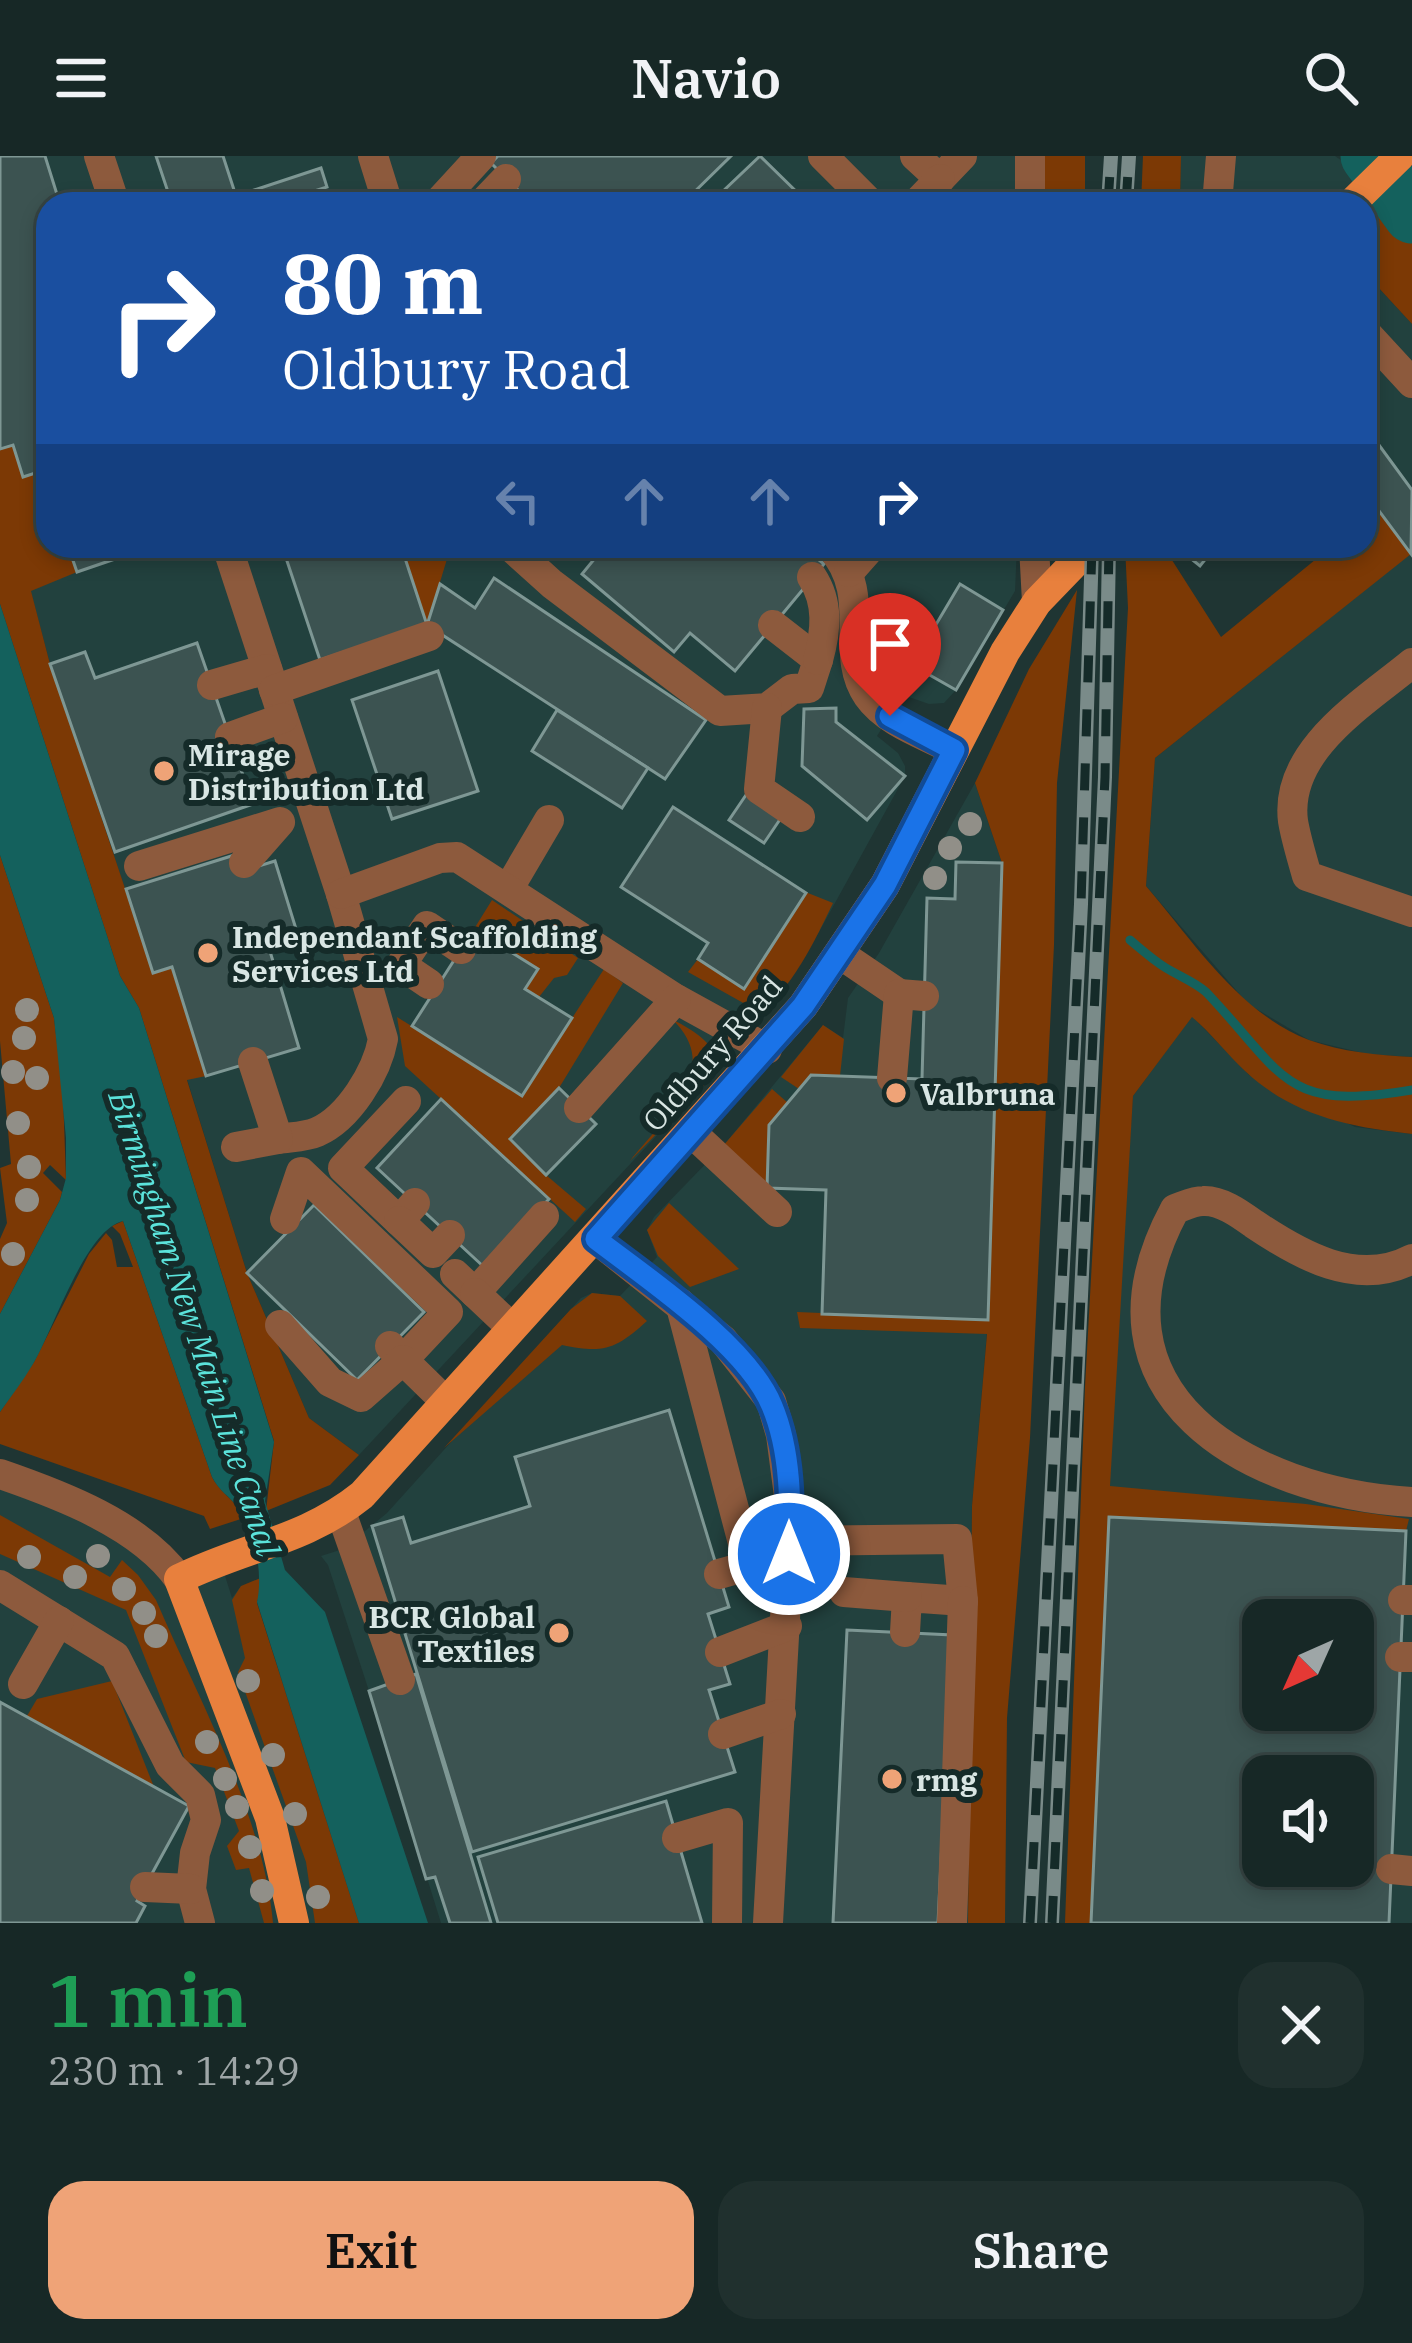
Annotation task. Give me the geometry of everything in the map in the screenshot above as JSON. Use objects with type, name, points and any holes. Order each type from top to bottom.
[{"type":"main road","points":[[1362,192],[1400,156]]},
{"type":"main road","name":"Oldbury Road","points":[[179,1579],[312,1529],[362,1495],[767,1049],[885,885],[976,702],[1037,602],[1079,558]]},
{"type":"main road","points":[[179,1579],[269,1818],[294,1923]]},
{"type":"street","points":[[99,156],[111,192]]},
{"type":"street","points":[[373,156],[384,192]]},
{"type":"street","points":[[448,192],[481,156]]},
{"type":"street","points":[[823,156],[859,192]]},
{"type":"street","points":[[915,156],[940,179]]},
{"type":"street","points":[[928,192],[962,156]]},
{"type":"street","points":[[1030,156],[1030,192]]},
{"type":"street","points":[[1218,192],[1221,156]]},
{"type":"street","points":[[494,192],[506,179]]},
{"type":"street","points":[[1377,345],[1412,383]]},
{"type":"street","points":[[230,558],[341,895],[382,1039],[379,1059],[362,1087],[317,1132],[236,1147]]},
{"type":"street","points":[[523,558],[720,711],[767,708],[813,674],[824,642],[825,610],[823,593],[812,578]]},
{"type":"street","points":[[839,558],[854,580],[858,669],[866,694]]},
{"type":"street","points":[[849,572],[861,558]]},
{"type":"street","points":[[1035,558],[1037,602]]},
{"type":"street","points":[[773,625],[813,674],[866,694],[890,716],[954,750]]},
{"type":"street","points":[[230,737],[275,692],[428,636]]},
{"type":"street","points":[[1412,663],[1317,743],[1297,785],[1292,817],[1306,876],[1412,912]]},
{"type":"street","points":[[212,686],[275,692]]},
{"type":"street","points":[[767,708],[760,789],[800,817]]},
{"type":"street","points":[[140,866],[313,812]]},
{"type":"street","points":[[509,888],[549,820]]},
{"type":"street","points":[[244,863],[280,822]]},
{"type":"street","points":[[341,895],[440,858],[457,857],[676,999],[767,1049]]},
{"type":"street","points":[[365,979],[401,965],[427,926],[461,949]]},
{"type":"street","points":[[840,953],[912,995],[892,1078]]},
{"type":"street","points":[[401,965],[429,984]]},
{"type":"street","points":[[579,1108],[676,999]]},
{"type":"street","points":[[253,1062],[278,1139]]},
{"type":"street","points":[[406,1101],[343,1168],[395,1201],[457,1262],[512,1328]]},
{"type":"street","points":[[691,1132],[777,1212]]},
{"type":"street","points":[[280,1325],[330,1382],[361,1397],[397,1353],[448,1312],[301,1172],[285,1219]]},
{"type":"street","points":[[1412,1259],[1394,1268],[1365,1271],[1332,1265],[1286,1246],[1233,1209],[1205,1200],[1175,1209],[1155,1254],[1143,1304],[1144,1334],[1162,1382],[1178,1404],[1214,1434],[1286,1478],[1323,1489],[1412,1502]]},
{"type":"street","points":[[457,1262],[544,1216]]},
{"type":"street","points":[[596,1239],[723,1340],[771,1401],[781,1435],[791,1511],[769,1912],[727,1911],[728,1823],[677,1838]]},
{"type":"street","points":[[680,1303],[734,1570],[789,1547],[957,1539],[962,1601],[952,1923]]},
{"type":"street","points":[[397,1353],[446,1402]]},
{"type":"street","points":[[0,1474],[128,1533],[159,1553],[179,1579]]},
{"type":"street","points":[[341,1512],[400,1680]]},
{"type":"street","points":[[0,1585],[115,1656],[170,1765],[200,1795],[206,1820],[192,1875],[200,1923]]},
{"type":"street","points":[[844,1592],[962,1601]]},
{"type":"street","points":[[905,1633],[907,1597]]},
{"type":"street","points":[[23,1684],[59,1621]]},
{"type":"street","points":[[720,1652],[787,1626]]},
{"type":"street","points":[[723,1734],[781,1714]]},
{"type":"street","points":[[163,1853],[192,1875]]},
{"type":"street","points":[[145,1887],[192,1875]]},
{"type":"shaded area","points":[[0,156],[1018,156],[1018,192],[36,192],[36,558],[1016,558],[1015,591],[956,690],[944,703],[929,704],[903,695],[877,736],[898,753],[905,776],[819,932],[780,992],[715,1073],[359,1455],[309,1418],[247,1273],[187,1079],[206,1075],[171,968],[153,973],[50,664],[0,476]]},
{"type":"shaded area","points":[[1018,156],[1085,156],[1085,192],[1018,192]]},
{"type":"shaded area","points":[[1143,156],[1181,156],[1180,192],[1142,192]]},
{"type":"shaded area","points":[[1181,156],[1335,156],[1352,168],[1358,163],[1387,207],[1377,221],[1377,192],[1180,192]]},
{"type":"shaded area","points":[[1412,184],[1412,324],[1377,286],[1377,220]]},
{"type":"shaded area","points":[[1377,286],[1412,324],[1412,1057],[1367,1054],[1309,1040],[1248,1004],[1146,886],[1155,758],[1410,554],[1377,509]]},
{"type":"shaded area","points":[[13,445],[23,477],[36,473],[36,558],[72,558],[77,572],[31,591],[50,664],[153,972],[172,967],[206,1076],[187,1080],[247,1273],[309,1418],[359,1455],[330,1485],[266,1511],[274,1441],[139,1008],[120,976],[0,604],[0,449]]},
{"type":"shaded area","points":[[1377,508],[1411,554],[1155,758],[1146,886],[1219,974],[1284,1028],[1334,1047],[1412,1057],[1412,1134],[1344,1123],[1282,1099],[1245,1071],[1192,1017],[1133,1096],[1110,1486],[1306,1504],[1409,1519],[1406,1531],[1109,1517],[1091,1923],[1065,1923],[1085,1387],[1128,608],[1126,558],[1171,558],[1221,637],[1317,558],[1377,558]]},
{"type":"shaded area","points":[[405,558],[447,558],[427,625]]},
{"type":"shaded area","points":[[1077,590],[1057,783],[1054,945],[1030,1438],[1007,1718],[1005,1923],[968,1923],[972,1506],[987,1334],[800,1328],[797,1312],[988,1320],[1002,863],[975,783],[1029,669]]},
{"type":"shaded area","points":[[975,783],[1002,863],[988,1320],[972,1506],[968,1923],[441,1923],[328,1565],[321,1556],[343,1549],[387,1513],[581,1298],[592,1293],[620,1296],[657,1257],[647,1230],[654,1217],[723,1146],[823,1025],[843,1038],[848,998],[879,953]]},
{"type":"shaded area","points":[[0,855],[54,1018],[66,1180],[50,1165],[43,1173],[62,1192],[60,1200],[0,1314],[0,1239],[7,1223],[0,1168],[11,1164],[0,1041]]},
{"type":"shaded area","points":[[803,891],[833,903],[789,982],[766,1005],[754,1009],[688,972],[698,959],[744,988]]},
{"type":"shaded area","points":[[492,900],[578,958],[567,975],[554,978],[539,997],[525,989],[537,968],[474,929]]},
{"type":"shaded area","points":[[604,969],[623,983],[559,1088],[546,1175],[586,1209],[575,1222],[405,1066],[397,1017],[522,1095]]},
{"type":"shaded area","points":[[1192,1016],[1249,1075],[1355,1127],[1412,1134],[1412,1923],[1091,1923],[1113,1393],[1133,1096]]},
{"type":"shaded area","points":[[672,1019],[709,1046],[716,1073],[630,1161],[672,1111],[691,1075],[693,1057],[687,1038]]},
{"type":"shaded area","points":[[823,1025],[844,1039],[840,1076],[811,1075],[799,1089],[781,1077]]},
{"type":"shaded area","points":[[772,1089],[788,1103],[767,1188],[723,1146]]},
{"type":"shaded area","points":[[669,1203],[739,1269],[690,1287],[658,1256],[647,1230]]},
{"type":"shaded area","points":[[123,1221],[212,1477],[244,1518],[210,1529],[204,1516],[0,1444],[0,1412],[34,1362],[89,1254],[106,1233],[117,1267],[133,1267],[112,1226]]},
{"type":"shaded area","points":[[592,1293],[620,1296],[647,1321],[609,1347],[562,1345],[444,1448],[571,1309]]},
{"type":"shaded area","points":[[0,1474],[21,1482],[179,1579],[220,1560],[232,1598],[241,1586],[391,1923],[0,1923]]},
{"type":"shaded area","points":[[0,1515],[110,1577],[122,1560],[156,1600],[243,1800],[267,1883],[273,1923],[264,1923],[249,1868],[236,1870],[227,1846],[239,1831],[215,1768],[186,1762],[126,1610],[0,1554]]},
{"type":"shaded area","points":[[263,1577],[257,1603],[359,1923],[315,1923],[306,1862],[238,1672],[245,1658],[232,1600],[241,1586]]},
{"type":"shaded area","points":[[112,1681],[154,1787],[27,1716],[37,1699]]},
{"type":"water","name":"Birmingham New Main Line Canal","points":[[0,604],[120,976],[139,1008],[274,1442],[265,1501],[285,1570],[325,1612],[428,1923],[359,1923],[257,1602],[254,1540],[238,1507],[212,1477],[123,1221],[109,1228],[83,1262],[33,1364],[0,1412],[0,1314],[60,1200],[66,1178],[66,1138],[54,1018],[0,855]]},
{"type":"building","points":[[0,156],[45,156],[56,192],[36,192],[36,473],[23,477],[13,445],[0,449]]},
{"type":"building","points":[[156,156],[223,156],[235,192],[168,192]]},
{"type":"building","points":[[498,156],[731,156],[694,192],[520,192],[491,163]]},
{"type":"building","points":[[760,156],[797,192],[722,192]]},
{"type":"building","points":[[321,168],[327,187],[311,192],[248,192]]},
{"type":"building","points":[[1377,442],[1412,490],[1411,554],[1377,508]]},
{"type":"building","points":[[72,558],[118,558],[77,572]]},
{"type":"building","points":[[286,558],[405,558],[427,625],[320,660]]},
{"type":"building","points":[[595,558],[817,558],[824,564],[735,671],[690,633],[674,652],[582,574]]},
{"type":"building","points":[[494,578],[706,720],[665,779],[427,625],[440,584],[475,608]]},
{"type":"building","points":[[960,584],[1003,610],[956,690],[912,665]]},
{"type":"building","name":"Mirage Distribution Ltd","points":[[197,643],[253,804],[115,852],[50,664],[85,652],[95,678]]},
{"type":"building","points":[[438,671],[478,791],[392,819],[352,700]]},
{"type":"building","points":[[836,708],[836,722],[905,776],[867,820],[802,766],[804,709]]},
{"type":"building","points":[[557,710],[648,768],[622,808],[532,751]]},
{"type":"building","points":[[748,792],[783,815],[764,843],[729,820]]},
{"type":"building","points":[[673,807],[806,893],[744,989],[698,959],[708,943],[621,887]]},
{"type":"building","name":"Independant Scaffolding Services Ltd","points":[[241,853],[246,870],[275,861],[296,929],[266,938],[299,1048],[206,1076],[172,967],[153,973],[126,889]]},
{"type":"building","name":"Valbruna","points":[[956,862],[1002,863],[988,1320],[822,1314],[826,1190],[767,1188],[769,1125],[811,1075],[922,1079],[927,898],[955,899]]},
{"type":"building","points":[[474,929],[538,969],[525,989],[572,1018],[522,1096],[412,1026]]},
{"type":"building","points":[[559,1088],[596,1124],[546,1175],[510,1139]]},
{"type":"building","points":[[441,1099],[549,1199],[485,1268],[377,1168]]},
{"type":"building","points":[[314,1205],[424,1312],[357,1380],[247,1273]]},
{"type":"building","name":"BCR Global Textiles","points":[[669,1410],[729,1607],[708,1614],[730,1684],[709,1690],[735,1772],[472,1852],[372,1526],[403,1517],[411,1543],[530,1506],[515,1457]]},
{"type":"building","points":[[1109,1517],[1406,1531],[1389,1923],[1091,1923]]},
{"type":"building","name":"rmg","points":[[847,1630],[952,1635],[938,1923],[833,1923]]},
{"type":"building","points":[[416,1674],[491,1923],[450,1923],[435,1877],[426,1879],[369,1691]]},
{"type":"building","points":[[0,1702],[189,1806],[137,1901],[145,1906],[136,1923],[0,1923]]},
{"type":"building","points":[[666,1801],[702,1923],[498,1923],[478,1857]]},
{"type":"waterway","points":[[1369,156],[1412,215]]},
{"type":"waterway","points":[[1130,940],[1206,992],[1290,1081],[1336,1096],[1412,1090]]},
{"type":"railway","points":[[1109,192],[1111,156]]},
{"type":"railway","points":[[1127,192],[1129,156]]},
{"type":"railway","points":[[1030,1923],[1081,904],[1092,558]]},
{"type":"railway","points":[[1052,1923],[1105,777],[1109,558]]},
{"type":"place","name":"Mirage Distribution Ltd","points":[[164,771]]},
{"type":"place","name":"Independant Scaffolding Services Ltd","points":[[208,953]]},
{"type":"place","name":"Valbruna","points":[[896,1093]]},
{"type":"place","name":"BCR Global Textiles","points":[[559,1633]]},
{"type":"place","name":"rmg","points":[[892,1779]]},
{"type":"route","points":[[789,1554],[791,1511],[781,1435],[771,1401],[723,1340],[596,1239],[803,1006],[885,885],[954,750],[890,716]]}]
